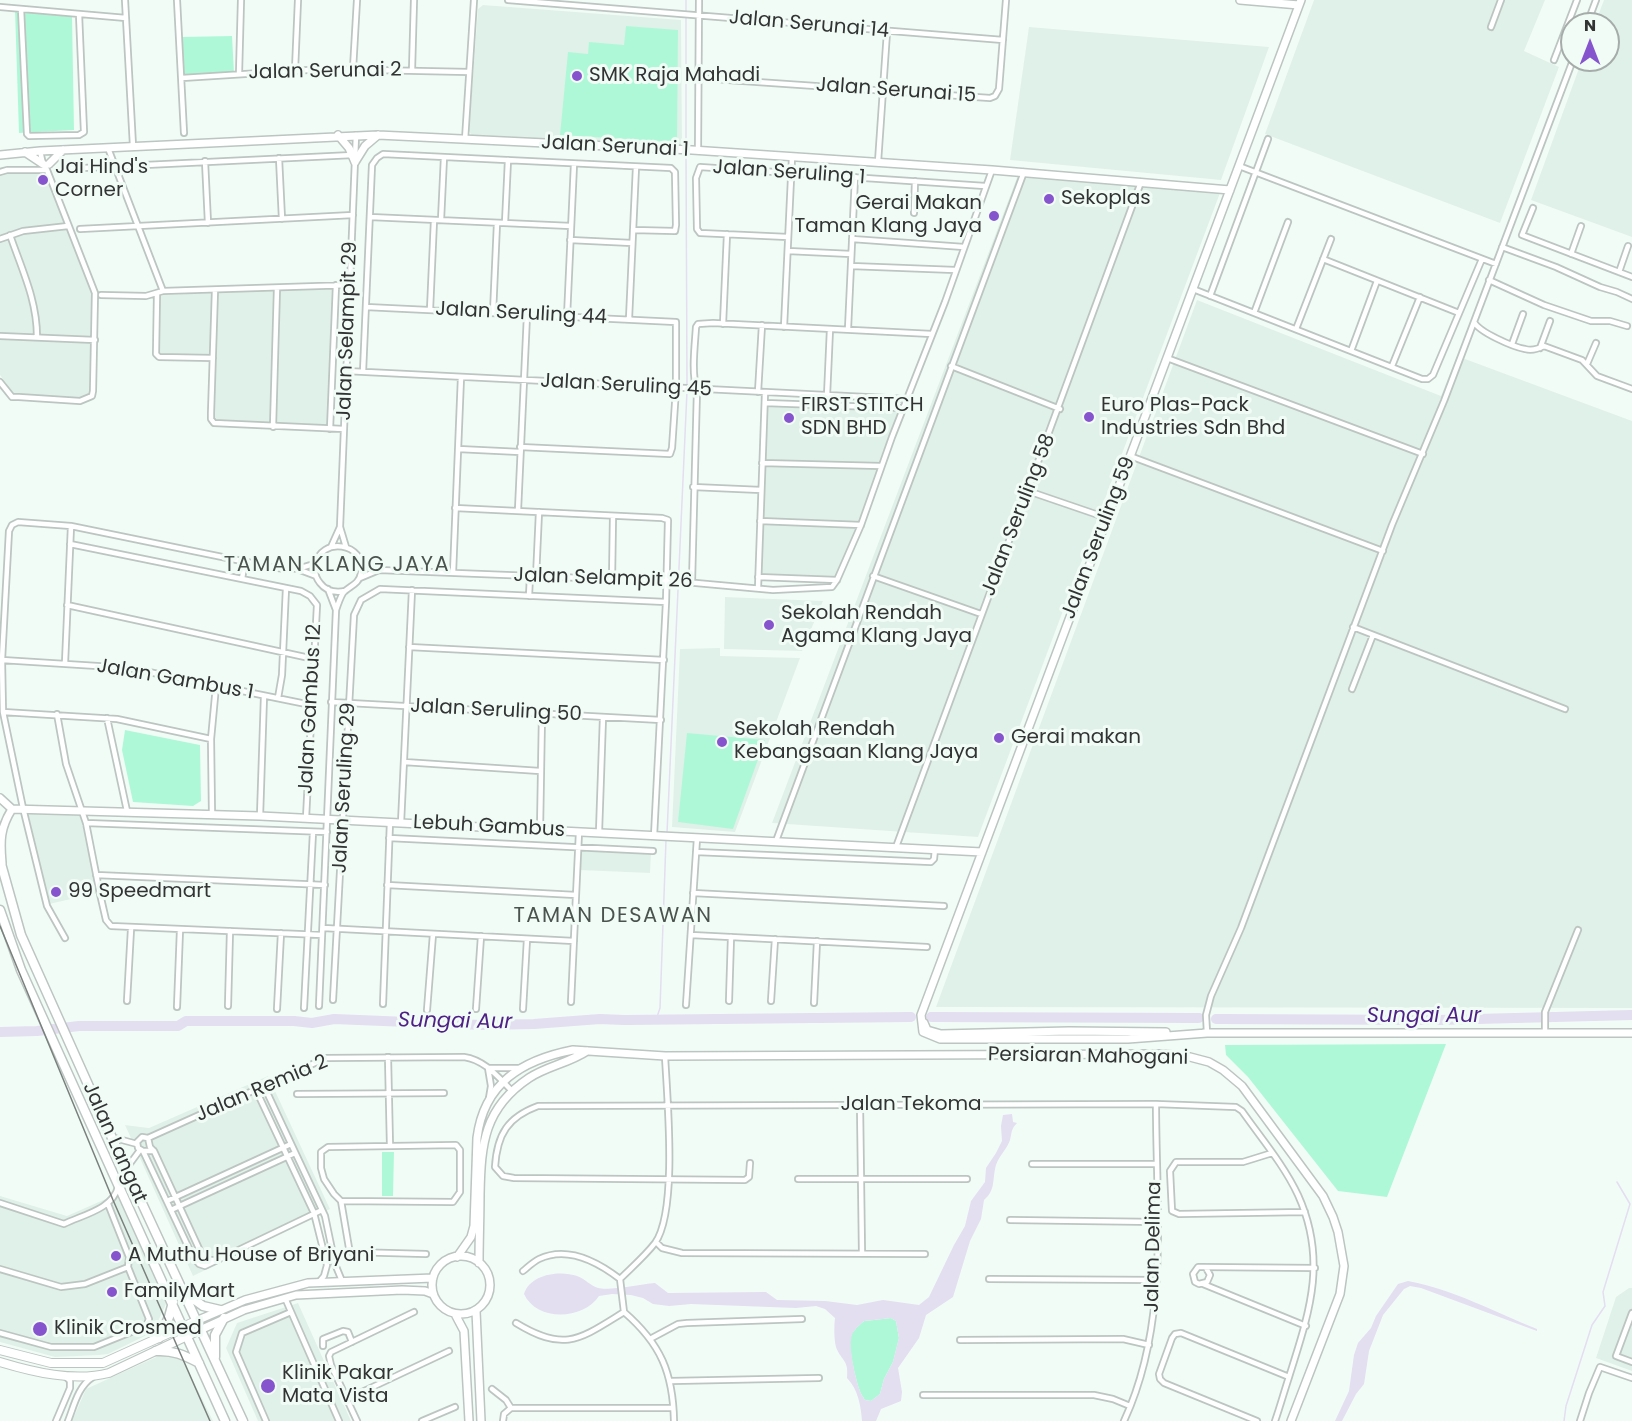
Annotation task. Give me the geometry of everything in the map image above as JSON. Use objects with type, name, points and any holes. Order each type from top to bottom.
[{"type":"highway","name":"Jalan Langat","points":[[1,864],[21,935],[111,1137],[243,1421]]},
{"type":"highway","name":"Jalan Langat","points":[[0,910],[21,970],[119,1182],[225,1421]]},
{"type":"highway","points":[[181,1289],[203,1306],[222,1314],[214,1335],[215,1364]]},
{"type":"highway","points":[[159,1338],[173,1302]]},
{"type":"highway","points":[[156,1351],[169,1350],[180,1353],[200,1363]]},
{"type":"main road","points":[[1240,0],[1300,2]]},
{"type":"main road","name":"Jalan Seruling 59","points":[[1300,2],[923,1008],[922,1032],[940,1039],[1128,1039],[1207,1033],[1632,1033]]},
{"type":"main road","points":[[338,135],[354,159],[378,135]]},
{"type":"main road","name":"Jalan Serunai 1","points":[[0,155],[44,150],[378,135],[695,150],[1024,172],[1230,190]]},
{"type":"main road","points":[[24,152],[46,166],[63,150]]},
{"type":"main road","points":[[0,798],[12,809],[4,820],[1,830],[1,864]]},
{"type":"main road","name":"Lebuh Gambus","points":[[12,809],[306,818],[982,852]]},
{"type":"main road","name":"Persiaran Mahogani","points":[[457,1257],[471,1237],[478,1126],[488,1100],[503,1082],[523,1068],[561,1052],[573,1050],[664,1056],[1162,1054],[1190,1057],[1209,1062],[1242,1086],[1323,1196],[1338,1232],[1344,1266],[1340,1294],[1291,1421]]},
{"type":"main road","name":"Persiaran Mahogani","points":[[479,1263],[481,1149],[486,1130],[495,1111],[512,1091],[537,1073],[574,1059],[587,1051]]},
{"type":"main road","points":[[457,1257],[468,1258],[479,1263],[489,1278],[488,1297],[476,1311],[466,1314],[456,1314],[441,1307],[433,1294],[433,1278],[442,1264],[457,1257]]},
{"type":"main road","points":[[2,1364],[44,1374],[99,1376],[200,1330],[245,1299],[319,1281],[433,1278]]},
{"type":"main road","points":[[0,1350],[51,1363],[103,1364],[196,1321],[307,1293],[402,1290],[425,1291],[433,1294]]},
{"type":"main road","points":[[476,1311],[481,1421]]},
{"type":"main road","points":[[456,1314],[464,1331],[469,1421]]},
{"type":"street","points":[[125,0],[133,146]]},
{"type":"street","points":[[177,0],[184,133]]},
{"type":"street","points":[[239,74],[241,0]]},
{"type":"street","points":[[295,70],[298,0]]},
{"type":"street","points":[[353,69],[357,0]]},
{"type":"street","points":[[412,70],[414,0]]},
{"type":"street","points":[[465,140],[474,0]]},
{"type":"street","name":"Jalan Serunai 14","points":[[508,0],[1003,40]]},
{"type":"street","points":[[695,150],[699,78],[699,0]]},
{"type":"street","name":"Jalan Serunai 15","points":[[699,78],[990,98],[995,96],[999,89],[1006,0]]},
{"type":"street","points":[[1491,27],[1501,0]]},
{"type":"street","points":[[1554,60],[1577,0]]},
{"type":"street","points":[[0,7],[126,18]]},
{"type":"street","points":[[21,9],[27,134],[30,136],[80,135],[84,132],[78,14]]},
{"type":"street","points":[[878,162],[886,32]]},
{"type":"street","name":"Jalan Serunai 2","points":[[182,78],[295,70],[469,72]]},
{"type":"street","points":[[1207,1033],[1206,1015],[1211,996],[1241,928],[1353,627],[1423,454],[1568,72]]},
{"type":"street","name":"Jalan Selampit 29","points":[[346,547],[340,527],[356,135]]},
{"type":"street","points":[[1210,296],[1268,139]]},
{"type":"street","points":[[108,147],[113,166],[163,291]]},
{"type":"street","points":[[0,382],[12,396],[80,401],[92,396],[95,293],[46,166],[44,150]]},
{"type":"street","name":"Jalan Selampit 29","points":[[363,372],[372,165],[383,154],[444,157]]},
{"type":"street","points":[[441,220],[444,157],[671,168],[675,172],[675,231],[633,230]]},
{"type":"street","points":[[784,327],[792,157]]},
{"type":"street","points":[[279,158],[282,219]]},
{"type":"street","points":[[62,169],[279,158],[354,159]]},
{"type":"street","points":[[505,223],[508,160]]},
{"type":"street","points":[[205,161],[208,223]]},
{"type":"street","points":[[567,316],[574,164]]},
{"type":"street","points":[[0,172],[46,166]]},
{"type":"street","points":[[1239,166],[1496,264]]},
{"type":"street","points":[[629,319],[636,167]]},
{"type":"street","name":"Jalan Seruling 1","points":[[727,234],[700,233],[697,226],[696,178],[700,167],[985,186]]},
{"type":"street","points":[[759,578],[837,580],[861,525],[902,408],[932,334],[992,170]]},
{"type":"street","points":[[776,841],[1024,172]]},
{"type":"street","points":[[848,329],[855,177]]},
{"type":"street","points":[[914,213],[915,181]]},
{"type":"street","name":"Jalan Seruling 58","points":[[896,847],[1060,409],[1141,182]]},
{"type":"street","points":[[1533,208],[1522,235],[1632,277]]},
{"type":"street","points":[[80,229],[353,215]]},
{"type":"street","points":[[370,217],[571,226]]},
{"type":"street","points":[[430,310],[434,220]]},
{"type":"street","points":[[1254,313],[1288,222]]},
{"type":"street","points":[[493,313],[497,223]]},
{"type":"street","points":[[0,238],[23,231],[68,226]]},
{"type":"street","points":[[1571,254],[1581,226]]},
{"type":"street","points":[[723,324],[727,234],[788,237]]},
{"type":"street","points":[[10,235],[34,299],[38,338]]},
{"type":"street","points":[[852,239],[964,247]]},
{"type":"street","points":[[1296,329],[1331,239]]},
{"type":"street","points":[[570,240],[632,243]]},
{"type":"street","points":[[1619,272],[1628,246]]},
{"type":"street","points":[[1502,247],[1632,299]]},
{"type":"street","points":[[788,251],[851,254]]},
{"type":"street","points":[[1193,289],[1422,379],[1428,379],[1432,375],[1482,259]]},
{"type":"street","points":[[1323,260],[1459,313]]},
{"type":"street","points":[[851,266],[955,270]]},
{"type":"street","points":[[1489,280],[1544,305],[1591,321],[1610,321],[1627,326]]},
{"type":"street","points":[[1352,351],[1377,281]]},
{"type":"street","name":"Jalan Selampit 29","points":[[330,429],[336,285]]},
{"type":"street","points":[[101,295],[350,285]]},
{"type":"street","points":[[273,427],[278,288]]},
{"type":"street","points":[[214,290],[211,419],[214,423],[344,429]]},
{"type":"street","points":[[157,294],[156,354],[159,357],[213,358]]},
{"type":"street","points":[[1392,366],[1420,297]]},
{"type":"street","name":"Jalan Seruling 44","points":[[366,307],[676,322],[678,389]]},
{"type":"street","points":[[1512,344],[1523,314]]},
{"type":"street","points":[[518,510],[527,315]]},
{"type":"street","points":[[1540,348],[1550,321]]},
{"type":"street","points":[[1474,322],[1476,327],[1483,331],[1525,349],[1544,346],[1582,360],[1597,376],[1632,389]]},
{"type":"street","points":[[689,582],[694,383],[698,324],[932,334]]},
{"type":"street","points":[[758,392],[762,325]]},
{"type":"street","points":[[827,396],[830,328]]},
{"type":"street","points":[[0,336],[95,340]]},
{"type":"street","points":[[1587,364],[1596,343]]},
{"type":"street","points":[[1167,358],[1423,454]]},
{"type":"street","points":[[951,366],[1060,409]]},
{"type":"street","name":"Jalan Seruling 45","points":[[346,371],[906,399]]},
{"type":"street","points":[[453,573],[461,377]]},
{"type":"street","points":[[458,449],[670,454],[678,389]]},
{"type":"street","points":[[758,588],[765,393]]},
{"type":"street","points":[[765,403],[902,408]]},
{"type":"street","points":[[1130,456],[1383,551]]},
{"type":"street","points":[[762,463],[881,466]]},
{"type":"street","points":[[693,487],[761,490]]},
{"type":"street","points":[[1028,491],[1107,518]]},
{"type":"street","points":[[455,508],[668,520],[658,836]]},
{"type":"street","points":[[530,596],[539,512]]},
{"type":"street","points":[[612,580],[613,516]]},
{"type":"street","points":[[760,521],[861,525]]},
{"type":"street","points":[[65,938],[47,906],[23,808],[3,711],[2,660],[9,531],[12,525],[18,522],[70,526],[271,567],[300,570],[316,576]]},
{"type":"street","points":[[64,663],[70,526]]},
{"type":"street","name":"Jalan Selampit 29","points":[[331,547],[340,527]]},
{"type":"street","name":"Jalan Gambus 12","points":[[70,544],[302,591],[310,596],[317,605],[306,818]]},
{"type":"street","points":[[331,547],[346,547],[352,550],[361,562],[360,578],[356,584],[345,591],[328,589],[316,576],[316,563],[321,553],[331,547]]},
{"type":"street","points":[[242,579],[245,561]]},
{"type":"street","name":"Jalan Selampit 26","points":[[361,562],[378,570],[689,582],[773,590],[826,588],[832,587],[837,580]]},
{"type":"street","points":[[300,570],[316,563]]},
{"type":"street","name":"Jalan Selampit 26","points":[[360,578],[378,570]]},
{"type":"street","points":[[873,576],[981,615]]},
{"type":"street","points":[[278,698],[286,588]]},
{"type":"street","points":[[328,589],[336,610]]},
{"type":"street","name":"Jalan Seruling 29","points":[[333,1000],[354,615],[361,600],[380,589],[412,590]]},
{"type":"street","points":[[401,823],[412,590],[666,602]]},
{"type":"street","points":[[319,1006],[336,610],[345,591]]},
{"type":"street","points":[[68,605],[314,659]]},
{"type":"street","points":[[1353,627],[1565,709]]},
{"type":"street","points":[[1352,689],[1373,635]]},
{"type":"street","points":[[410,647],[664,660]]},
{"type":"street","name":"Jalan Gambus 1","points":[[2,660],[146,670],[311,705]]},
{"type":"street","points":[[212,814],[211,739],[216,686]]},
{"type":"street","points":[[260,816],[264,696]]},
{"type":"street","name":"Jalan Seruling 50","points":[[331,702],[661,720]]},
{"type":"street","points":[[3,711],[107,718],[211,739]]},
{"type":"street","points":[[57,714],[66,764],[86,823],[106,920],[114,928],[322,934]]},
{"type":"street","points":[[540,830],[542,714]]},
{"type":"street","points":[[599,832],[603,717]]},
{"type":"street","points":[[107,718],[127,812]]},
{"type":"street","points":[[404,762],[540,771]]},
{"type":"street","points":[[383,1004],[390,822]]},
{"type":"street","points":[[86,823],[327,832]]},
{"type":"street","points":[[304,1008],[313,832]]},
{"type":"street","points":[[571,1002],[579,832]]},
{"type":"street","points":[[389,838],[653,850]]},
{"type":"street","points":[[686,1005],[697,838]]},
{"type":"street","points":[[818,858],[819,843]]},
{"type":"street","points":[[696,852],[931,862],[934,859],[935,849]]},
{"type":"street","points":[[96,875],[325,885]]},
{"type":"street","points":[[387,885],[576,895]]},
{"type":"street","points":[[693,893],[945,906]]},
{"type":"street","points":[[127,1001],[131,928]]},
{"type":"street","points":[[323,928],[574,941]]},
{"type":"street","points":[[177,1007],[180,930]]},
{"type":"street","points":[[1545,1032],[1545,1012],[1578,930]]},
{"type":"street","points":[[228,1006],[230,931]]},
{"type":"street","points":[[277,1009],[281,933]]},
{"type":"street","points":[[427,1010],[433,934]]},
{"type":"street","points":[[691,935],[927,947]]},
{"type":"street","points":[[476,1010],[481,936]]},
{"type":"street","points":[[729,1001],[731,937]]},
{"type":"street","points":[[524,1009],[528,939]]},
{"type":"street","points":[[771,1001],[775,939]]},
{"type":"street","points":[[814,1003],[817,941]]},
{"type":"street","points":[[620,1282],[656,1242],[667,1208],[669,1178],[664,1056]]},
{"type":"street","points":[[387,1057],[390,1146]]},
{"type":"street","name":"Jalan Remia 2","points":[[137,1144],[142,1137],[148,1138],[326,1059],[464,1057],[475,1059],[488,1068],[512,1091]]},
{"type":"street","points":[[488,1100],[491,1086],[488,1068],[501,1070],[523,1068]]},
{"type":"street","points":[[264,1086],[322,1210],[335,1264],[342,1281]]},
{"type":"street","points":[[255,1090],[314,1213],[327,1265],[324,1276],[319,1281]]},
{"type":"street","points":[[297,1094],[444,1093]]},
{"type":"street","name":"Jalan Tekoma","points":[[669,1178],[503,1176],[495,1167],[496,1152],[510,1121],[521,1113],[538,1106],[1156,1104],[1236,1107],[1242,1111],[1272,1153]]},
{"type":"street","name":"Jalan Delima","points":[[1124,1421],[1131,1406],[1149,1345],[1157,1280],[1156,1104]]},
{"type":"street","points":[[860,1105],[862,1253]]},
{"type":"street","points":[[111,1137],[137,1144],[142,1150],[195,1261],[205,1266],[322,1210]]},
{"type":"street","points":[[148,1138],[151,1142],[150,1147],[154,1151],[204,1258],[218,1259]]},
{"type":"street","points":[[167,1201],[291,1144]]},
{"type":"street","points":[[341,1201],[453,1202],[460,1192],[460,1150],[456,1145],[328,1147],[321,1152],[324,1179],[341,1201],[349,1248],[352,1252],[426,1254]]},
{"type":"street","points":[[142,1150],[154,1151]]},
{"type":"street","points":[[126,1169],[142,1150]]},
{"type":"street","points":[[171,1210],[295,1153]]},
{"type":"street","points":[[1275,1421],[1306,1326],[1312,1298],[1315,1268],[1305,1212],[1288,1177],[1272,1153],[1243,1162],[1176,1162],[1170,1171],[1170,1206],[1172,1211],[1179,1214],[1305,1212]]},
{"type":"street","points":[[669,1178],[745,1180],[749,1177],[750,1163]]},
{"type":"street","points":[[1032,1164],[1156,1164]]},
{"type":"street","points":[[798,1179],[967,1179]]},
{"type":"street","points":[[0,1203],[64,1224],[108,1204],[119,1182]]},
{"type":"street","points":[[0,1333],[51,1347],[94,1347],[146,1326],[149,1319],[128,1267],[129,1257],[108,1204]]},
{"type":"street","points":[[1010,1220],[1157,1222]]},
{"type":"street","points":[[656,1242],[670,1252],[682,1253],[925,1254]]},
{"type":"street","points":[[523,1271],[540,1259],[561,1254],[583,1256],[606,1269],[620,1282],[624,1312],[650,1340],[667,1370],[671,1381],[674,1421]]},
{"type":"street","points":[[0,1269],[61,1287],[85,1284],[128,1267]]},
{"type":"street","points":[[1306,1326],[1195,1282],[1193,1274],[1198,1267],[1315,1268]]},
{"type":"street","points":[[1203,1284],[1209,1279],[1209,1271],[1206,1268]]},
{"type":"street","points":[[989,1279],[1157,1280]]},
{"type":"street","points":[[285,1298],[339,1421]]},
{"type":"street","points":[[266,1421],[236,1352],[242,1333],[291,1312]]},
{"type":"street","points":[[357,1421],[331,1365],[329,1356],[331,1352],[414,1312]]},
{"type":"street","points":[[516,1323],[535,1335],[549,1340],[565,1341],[580,1338],[624,1312]]},
{"type":"street","points":[[1632,1313],[1616,1356],[1632,1362]]},
{"type":"street","points":[[650,1340],[678,1324],[802,1318]]},
{"type":"street","points":[[323,1346],[322,1339],[343,1331],[348,1332],[352,1342]]},
{"type":"street","points":[[1257,1421],[1164,1383],[1159,1374],[1172,1338],[1175,1334],[1181,1333],[1289,1377]]},
{"type":"street","points":[[960,1340],[1123,1339],[1149,1345]]},
{"type":"street","points":[[347,1399],[449,1352]]},
{"type":"street","points":[[1587,1421],[1581,1420],[1600,1367],[1632,1378]]},
{"type":"street","points":[[56,1421],[70,1388],[70,1382],[62,1375]]},
{"type":"street","points":[[68,1421],[85,1383],[99,1376]]},
{"type":"street","points":[[671,1381],[819,1378]]},
{"type":"street","points":[[492,1389],[506,1400],[511,1408]]},
{"type":"street","points":[[923,1395],[1094,1395],[1131,1406]]},
{"type":"street","points":[[422,1421],[455,1407]]},
{"type":"street","points":[[503,1421],[504,1414],[511,1408],[674,1408]]},
{"type":"shaded area","points":[[1314,0],[1545,0],[1524,51],[1559,67],[1500,223],[1265,134]]},
{"type":"shaded area","points":[[1604,0],[1632,0],[1632,237],[1531,200],[1578,72],[1620,72],[1620,12],[1600,12]]},
{"type":"shaded area","name":"SMK Raja Mahadi","points":[[483,5],[681,20],[682,149],[472,136],[469,131],[478,9]]},
{"type":"shaded area","points":[[1029,27],[1269,47],[1221,180],[1010,160]]},
{"type":"shaded area","points":[[46,172],[93,293],[91,390],[90,395],[83,399],[14,395],[0,375],[0,174]]},
{"type":"shaded area","points":[[1018,175],[1220,193],[978,837],[772,823]]},
{"type":"shaded area","points":[[333,288],[328,426],[215,421],[213,419],[215,356],[161,355],[157,352],[159,297],[163,295]]},
{"type":"shaded area","points":[[1197,300],[1441,396],[1457,356],[1632,421],[1632,1008],[936,1007]]},
{"type":"shaded area","points":[[767,405],[899,410],[853,538],[836,578],[761,575]]},
{"type":"shaded area","name":"Sekolah Rendah Agama Klang Jaya","points":[[725,597],[823,601],[802,651],[724,649]]},
{"type":"shaded area","name":"Sekolah Rendah Kebangsaan Klang Jaya","points":[[720,648],[720,656],[800,658],[735,832],[672,827],[680,649]]},
{"type":"shaded area","points":[[28,812],[80,814],[98,893],[49,904]]},
{"type":"shaded area","points":[[580,849],[651,853],[650,873],[579,870]]},
{"type":"shaded area","points":[[268,1076],[330,1209],[193,1276],[125,1125],[149,1128]]},
{"type":"shaded area","points":[[1012,1114],[1013,1122],[1017,1123],[996,1165],[992,1188],[984,1200],[981,1219],[970,1241],[953,1297],[926,1315],[919,1338],[898,1368],[902,1392],[901,1401],[881,1409],[876,1421],[862,1421],[856,1392],[847,1378],[846,1364],[836,1347],[835,1318],[825,1309],[816,1306],[796,1308],[691,1304],[669,1306],[653,1304],[631,1295],[612,1294],[599,1296],[582,1310],[560,1314],[539,1310],[524,1294],[527,1287],[539,1278],[562,1273],[577,1276],[603,1289],[655,1283],[668,1293],[766,1292],[777,1300],[825,1301],[857,1305],[883,1300],[919,1305],[929,1297],[965,1226],[971,1201],[985,1182],[986,1168],[1002,1141],[1003,1115]],"holes":[[[891,1318],[896,1321],[899,1338],[893,1362],[884,1379],[880,1394],[871,1401],[866,1400],[858,1386],[854,1369],[851,1352],[852,1334],[864,1321]]]},
{"type":"shaded area","points":[[117,1194],[166,1304],[153,1332],[108,1354],[99,1355],[55,1357],[0,1342],[0,1196],[67,1216]]},
{"type":"shaded area","points":[[1408,1281],[1457,1295],[1537,1329],[1537,1331],[1410,1286],[1404,1289],[1383,1315],[1369,1351],[1364,1384],[1342,1421],[1335,1421],[1349,1391],[1358,1343],[1371,1328],[1376,1316],[1398,1284]]},
{"type":"shaded area","points":[[1632,1288],[1632,1371],[1596,1358],[1616,1297]]},
{"type":"shaded area","points":[[298,1303],[351,1421],[258,1421],[226,1348],[237,1323]]},
{"type":"shaded area","points":[[163,1354],[178,1355],[183,1360],[213,1421],[72,1421],[86,1389]]},
{"type":"green space","points":[[15,10],[72,16],[74,130],[19,133]]},
{"type":"green space","points":[[626,26],[678,30],[677,142],[560,135],[568,52],[588,54],[589,42],[624,45]]},
{"type":"green space","points":[[232,36],[234,73],[183,76],[182,37]]},
{"type":"green space","points":[[125,730],[200,745],[201,801],[193,806],[133,802],[122,750]]},
{"type":"green space","points":[[687,733],[765,740],[733,829],[678,822]]},
{"type":"green space","points":[[1446,1044],[1387,1197],[1338,1191],[1248,1077],[1226,1055],[1225,1045]]},
{"type":"green space","points":[[382,1152],[394,1152],[393,1196],[382,1196]]},
{"type":"green space","points":[[891,1318],[896,1321],[899,1338],[893,1362],[884,1379],[880,1394],[871,1401],[866,1400],[856,1378],[850,1345],[851,1337],[855,1329],[864,1321]]},
{"type":"waterway","points":[[686,0],[686,146]]},
{"type":"waterway","points":[[686,154],[687,386]]},
{"type":"waterway","points":[[667,833],[687,391]]},
{"type":"waterway","points":[[656,1020],[660,1008],[666,840]]},
{"type":"waterway","name":"Sungai Aur","points":[[1216,1019],[1438,1020],[1632,1015]]},
{"type":"waterway","name":"Sungai Aur","points":[[0,1032],[37,1031],[79,1026],[178,1026],[186,1021],[312,1023],[334,1019],[482,1025],[600,1019],[911,1017]]},
{"type":"waterway","name":"Sungai Aur","points":[[931,1017],[1199,1018]]},
{"type":"waterway","points":[[1564,1421],[1566,1406],[1592,1325],[1605,1306],[1603,1292],[1630,1204],[1617,1182]]},
{"type":"tram line","points":[[0,926],[113,1200],[210,1421]]},
{"type":"place","name":"SMK Raja Mahadi","points":[[577,76]]},
{"type":"place","name":"Jai Hind's Corner","points":[[43,180]]},
{"type":"place","name":"Sekoplas","points":[[1049,199]]},
{"type":"place","name":"Gerai Makan Taman Klang Jaya","points":[[994,216]]},
{"type":"place","name":"Euro Plas-Pack Industries Sdn Bhd","points":[[1089,417]]},
{"type":"place","name":"FIRST STITCH SDN BHD","points":[[789,418]]},
{"type":"place","name":"Sekolah Rendah Agama Klang Jaya","points":[[769,625]]},
{"type":"place","name":"Gerai makan","points":[[999,738]]},
{"type":"place","name":"Sekolah Rendah Kebangsaan Klang Jaya","points":[[722,742]]},
{"type":"place","name":"99 Speedmart","points":[[56,892]]},
{"type":"place","name":"A Muthu House of Briyani","points":[[116,1256]]},
{"type":"place","name":"FamilyMart","points":[[112,1292]]},
{"type":"place","name":"Klinik Crosmed","points":[[40,1329]]},
{"type":"place","name":"Klinik Pakar Mata Vista","points":[[268,1386]]},
{"type":"district","name":"TAMAN KLANG JAYA","points":[[337,566]]},
{"type":"district","name":"TAMAN DESAWAN","points":[[613,917]]}]
